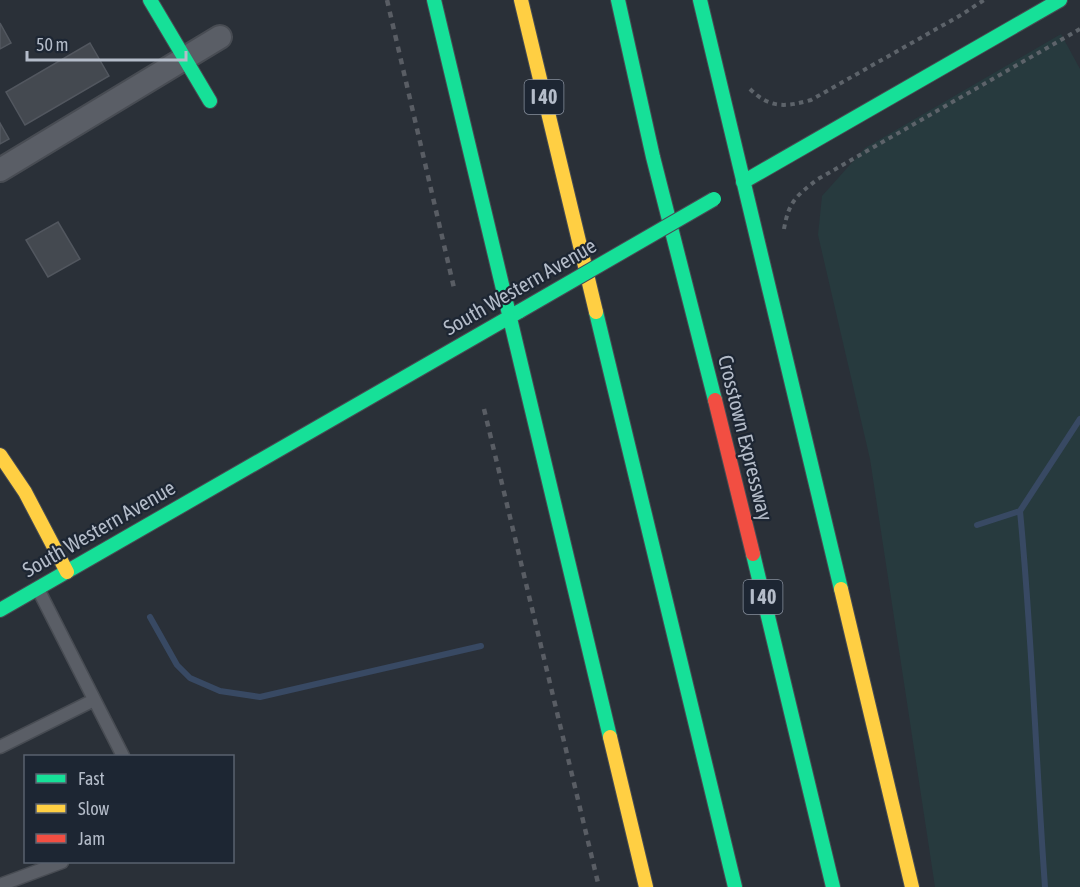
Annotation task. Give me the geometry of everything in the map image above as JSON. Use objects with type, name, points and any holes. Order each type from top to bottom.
[{"type":"main road","points":[[150,0],[210,101]]},
{"type":"main road","points":[[434,0],[515,314],[646,887]]},
{"type":"main road","name":"I 40","points":[[521,0],[735,887]]},
{"type":"main road","name":"Crosstown Expressway","points":[[618,0],[653,157],[727,447],[833,887]]},
{"type":"main road","points":[[700,0],[729,191],[912,887]]},
{"type":"main road","name":"South Western Avenue","points":[[0,610],[729,191],[1028,13],[1058,0]]},
{"type":"main road","points":[[0,455],[25,492],[67,572]]},
{"type":"street","points":[[0,170],[220,38]]},
{"type":"lane","points":[[38,588],[122,755]]},
{"type":"lane","points":[[0,747],[94,700]]},
{"type":"lane","points":[[0,885],[57,863]]},
{"type":"path","points":[[748,88],[758,96],[779,105],[791,106],[811,100],[984,0]]},
{"type":"path","points":[[783,235],[789,206],[801,192],[818,179],[1080,29]]},
{"type":"green space","points":[[1061,34],[1080,69],[1080,887],[935,887],[870,459],[818,235],[822,196],[865,148]]},
{"type":"building","points":[[0,23],[11,43],[0,49]]},
{"type":"building","points":[[90,43],[109,76],[25,125],[6,92]]},
{"type":"building","points":[[0,123],[9,139],[0,144]]},
{"type":"building","points":[[58,222],[80,259],[48,277],[26,240]]},
{"type":"waterway","points":[[977,525],[1020,511],[1080,419]]},
{"type":"waterway","points":[[1020,511],[1045,887]]},
{"type":"waterway","points":[[150,617],[177,665],[190,678],[220,691],[260,697],[481,646]]},
{"type":"railway","points":[[387,0],[454,288]]},
{"type":"railway","points":[[484,409],[599,887]]},
{"type":"traffic: fast","points":[[150,0],[210,101]]},
{"type":"traffic: fast","points":[[434,0],[610,737]]},
{"type":"traffic: fast","points":[[618,0],[653,157],[715,400]]},
{"type":"traffic: fast","points":[[700,0],[841,589]]},
{"type":"traffic: fast","points":[[743,182],[1060,0]]},
{"type":"traffic: fast","points":[[520,311],[714,199]]},
{"type":"traffic: fast","points":[[0,610],[520,311]]},
{"type":"traffic: fast","points":[[596,312],[735,887]]},
{"type":"traffic: fast","points":[[753,554],[833,887]]},
{"type":"traffic: slow","points":[[521,0],[596,312]]},
{"type":"traffic: slow","points":[[0,455],[25,492],[67,572]]},
{"type":"traffic: slow","points":[[841,589],[912,887]]},
{"type":"traffic: slow","points":[[610,737],[646,887]]},
{"type":"traffic: jam","points":[[715,400],[753,554]]}]
